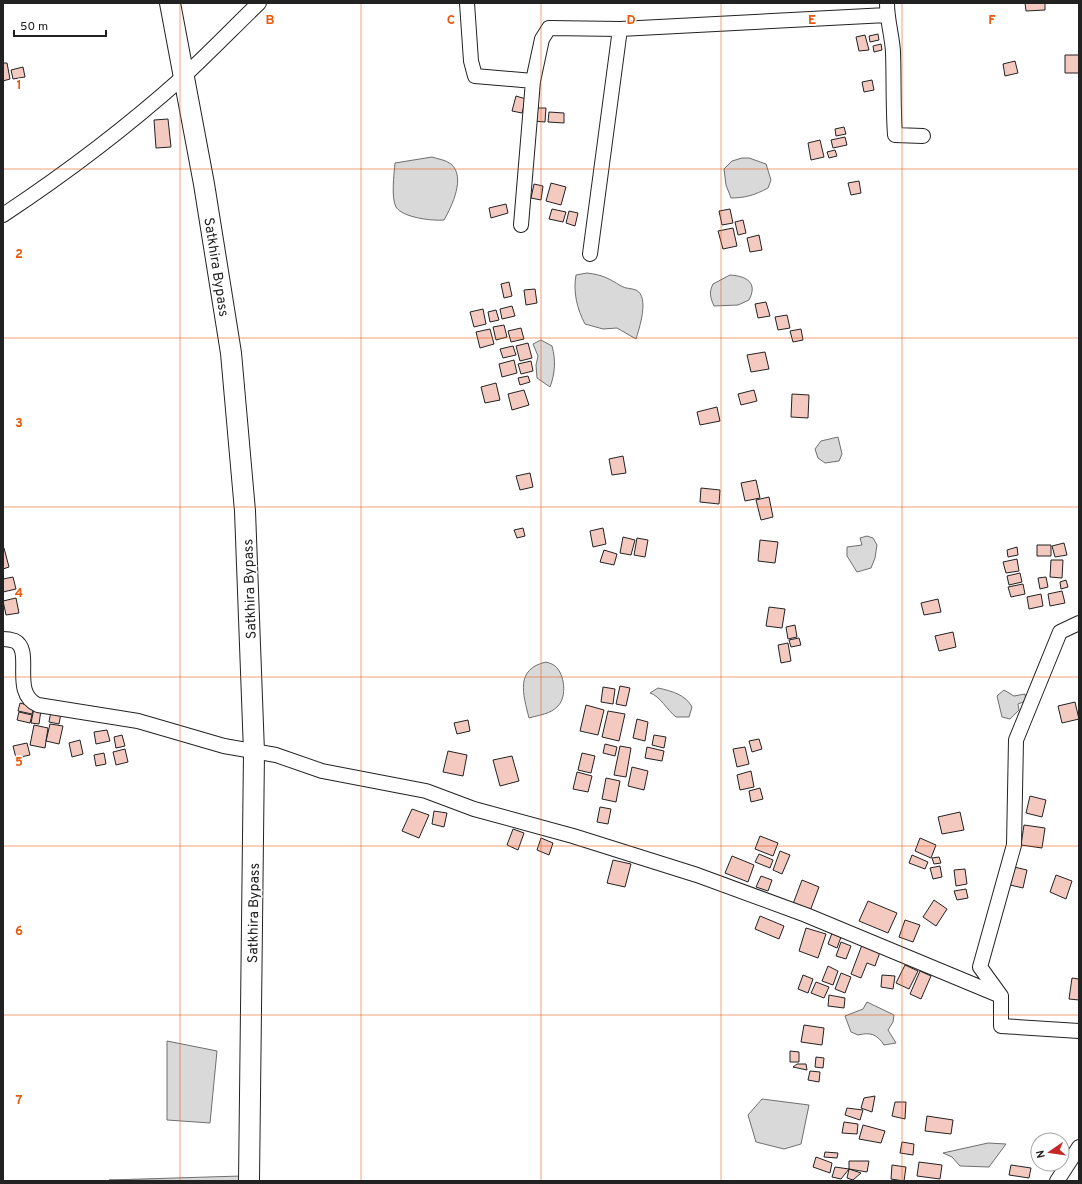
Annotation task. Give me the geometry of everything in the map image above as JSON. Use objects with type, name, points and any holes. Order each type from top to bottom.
[{"type":"highway","name":"Satkhira Bypass","points":[[170,3],[204,184],[231,353],[245,511],[254,752],[249,1181]]},
{"type":"street","points":[[3,215],[48,184],[132,120],[183,77],[259,3]]},
{"type":"street","points":[[467,3],[471,61],[475,76],[533,81]]},
{"type":"street","points":[[521,225],[533,81],[542,39],[549,28],[620,29],[887,9],[893,50],[893,106],[896,135],[922,136]]},
{"type":"street","points":[[590,254],[620,29]]},
{"type":"street","points":[[1079,623],[1060,632],[1016,740],[1014,845],[980,967],[1001,996],[1001,1026],[1079,1031]]},
{"type":"street","points":[[3,639],[15,641],[19,645],[22,652],[23,686],[25,694],[32,702],[38,705],[138,721],[254,752],[276,755],[322,771],[426,791],[474,809],[573,836],[697,875],[806,915],[1001,996]]},
{"type":"street","points":[[1057,1181],[1079,1147]]},
{"type":"shaded area","points":[[432,157],[451,164],[457,176],[454,200],[444,220],[426,219],[405,214],[396,207],[394,203],[393,186],[395,163]]},
{"type":"shaded area","points":[[742,158],[749,158],[766,164],[771,180],[768,188],[759,193],[745,197],[731,198],[726,185],[724,169],[732,161]]},
{"type":"shaded area","points":[[587,273],[605,277],[623,287],[636,290],[640,294],[643,306],[636,339],[617,328],[603,329],[585,324],[576,300],[575,281],[576,275]]},
{"type":"shaded area","points":[[730,275],[741,277],[749,282],[752,289],[749,300],[738,305],[714,306],[710,295],[713,284]]},
{"type":"shaded area","points":[[541,340],[552,346],[554,356],[553,377],[550,387],[537,378],[536,365],[538,356],[533,344]]},
{"type":"shaded area","points":[[838,437],[842,454],[839,461],[825,463],[818,458],[815,449],[821,441]]},
{"type":"shaded area","points":[[867,536],[873,538],[877,545],[875,558],[871,568],[857,572],[847,556],[847,547],[862,545],[860,538]]},
{"type":"shaded area","points":[[546,662],[554,665],[561,674],[564,686],[563,697],[558,706],[552,711],[529,718],[524,692],[525,676],[529,670],[536,665]]},
{"type":"shaded area","points":[[658,688],[673,692],[686,699],[692,707],[689,717],[676,717],[657,697],[650,693]]},
{"type":"shaded area","points":[[1004,690],[1014,696],[1025,694],[1026,701],[1018,704],[1019,710],[1010,719],[1002,717],[997,696]]},
{"type":"shaded area","points":[[867,1002],[894,1015],[893,1022],[888,1030],[896,1043],[884,1045],[876,1036],[870,1034],[858,1035],[851,1032],[845,1016],[863,1009]]},
{"type":"shaded area","points":[[167,1041],[217,1051],[210,1123],[167,1120]]},
{"type":"shaded area","points":[[762,1099],[809,1105],[801,1144],[784,1149],[756,1142],[748,1115]]},
{"type":"shaded area","points":[[988,1143],[1006,1144],[989,1167],[960,1166],[952,1157],[943,1153]]},
{"type":"shaded area","points":[[241,1176],[240,1181],[109,1180]]},
{"type":"building","points":[[1025,3],[1045,3],[1045,10],[1026,11]]},
{"type":"building","points":[[878,34],[879,40],[870,42],[869,36]]},
{"type":"building","points":[[865,35],[869,50],[859,51],[856,37]]},
{"type":"building","points":[[881,44],[882,50],[874,52],[873,46]]},
{"type":"building","points":[[1065,55],[1079,55],[1079,73],[1065,73]]},
{"type":"building","points":[[1015,61],[1018,73],[1005,76],[1003,64]]},
{"type":"building","points":[[3,63],[7,63],[10,79],[3,81]]},
{"type":"building","points":[[23,67],[25,77],[13,79],[11,70]]},
{"type":"building","points":[[872,80],[874,90],[864,92],[862,82]]},
{"type":"building","points":[[516,96],[526,99],[522,113],[512,111]]},
{"type":"building","points":[[534,108],[546,108],[545,122],[533,121]]},
{"type":"building","points":[[549,112],[564,113],[564,123],[548,122]]},
{"type":"building","points":[[168,119],[171,147],[156,148],[154,120]]},
{"type":"building","points":[[844,127],[846,134],[836,136],[835,129]]},
{"type":"building","points":[[845,137],[847,145],[833,148],[831,140]]},
{"type":"building","points":[[820,140],[824,157],[811,160],[808,143]]},
{"type":"building","points":[[835,150],[837,156],[829,158],[827,152]]},
{"type":"building","points":[[859,181],[861,193],[851,195],[848,183]]},
{"type":"building","points":[[551,183],[566,187],[561,205],[546,201]]},
{"type":"building","points":[[534,184],[543,186],[541,200],[531,198]]},
{"type":"building","points":[[506,204],[508,213],[491,218],[489,208]]},
{"type":"building","points":[[552,209],[566,212],[563,222],[549,219]]},
{"type":"building","points":[[730,209],[733,223],[722,225],[719,211]]},
{"type":"building","points":[[569,211],[578,213],[575,226],[566,223]]},
{"type":"building","points":[[743,220],[746,233],[738,235],[735,222]]},
{"type":"building","points":[[733,228],[737,246],[723,249],[718,231]]},
{"type":"building","points":[[759,235],[762,250],[750,252],[747,238]]},
{"type":"building","points":[[509,282],[512,296],[504,298],[501,284]]},
{"type":"building","points":[[535,289],[537,303],[526,305],[524,290]]},
{"type":"building","points":[[766,302],[770,316],[758,318],[755,304]]},
{"type":"building","points":[[512,306],[515,316],[502,319],[500,309]]},
{"type":"building","points":[[483,309],[486,324],[474,327],[470,312]]},
{"type":"building","points":[[496,310],[499,320],[490,322],[488,312]]},
{"type":"building","points":[[787,315],[790,328],[778,330],[775,317]]},
{"type":"building","points":[[504,325],[507,337],[496,340],[493,327]]},
{"type":"building","points":[[521,328],[524,339],[511,342],[508,331]]},
{"type":"building","points":[[490,329],[494,344],[480,348],[476,332]]},
{"type":"building","points":[[801,329],[803,340],[793,342],[790,331]]},
{"type":"building","points":[[528,343],[532,358],[520,361],[516,346]]},
{"type":"building","points":[[513,346],[516,355],[503,358],[500,349]]},
{"type":"building","points":[[765,352],[769,369],[751,372],[747,355]]},
{"type":"building","points":[[514,360],[517,373],[502,377],[499,364]]},
{"type":"building","points":[[531,361],[533,371],[521,374],[518,364]]},
{"type":"building","points":[[528,376],[530,382],[520,385],[518,378]]},
{"type":"building","points":[[496,383],[500,400],[485,403],[481,387]]},
{"type":"building","points":[[524,390],[529,405],[512,410],[508,394]]},
{"type":"building","points":[[754,390],[757,401],[741,405],[738,394]]},
{"type":"building","points":[[792,394],[809,395],[808,418],[791,417]]},
{"type":"building","points":[[717,407],[720,421],[700,425],[697,412]]},
{"type":"building","points":[[623,456],[626,473],[612,475],[609,459]]},
{"type":"building","points":[[530,473],[533,487],[520,490],[516,476]]},
{"type":"building","points":[[756,480],[760,498],[745,501],[741,483]]},
{"type":"building","points":[[701,488],[720,490],[719,504],[700,502]]},
{"type":"building","points":[[769,497],[773,517],[761,520],[756,500]]},
{"type":"building","points":[[523,528],[525,536],[517,538],[514,530]]},
{"type":"building","points":[[603,528],[606,544],[593,547],[590,531]]},
{"type":"building","points":[[623,537],[635,540],[631,555],[620,553]]},
{"type":"building","points":[[637,538],[648,540],[645,557],[634,555]]},
{"type":"building","points":[[760,540],[778,542],[775,563],[758,561]]},
{"type":"building","points":[[1064,543],[1067,555],[1055,557],[1052,546]]},
{"type":"building","points":[[1037,545],[1051,545],[1051,556],[1037,556]]},
{"type":"building","points":[[1017,547],[1018,555],[1008,557],[1007,550]]},
{"type":"building","points":[[3,548],[9,567],[3,569]]},
{"type":"building","points":[[604,550],[617,554],[614,565],[600,562]]},
{"type":"building","points":[[1017,559],[1019,571],[1006,573],[1003,562]]},
{"type":"building","points":[[1051,560],[1063,560],[1062,578],[1050,577]]},
{"type":"building","points":[[1020,573],[1022,582],[1009,585],[1007,576]]},
{"type":"building","points":[[13,577],[16,589],[3,592],[3,579]]},
{"type":"building","points":[[1046,577],[1048,587],[1040,589],[1038,578]]},
{"type":"building","points":[[1066,580],[1068,587],[1061,589],[1060,582]]},
{"type":"building","points":[[1023,584],[1025,594],[1011,597],[1008,587]]},
{"type":"building","points":[[1062,591],[1065,603],[1050,606],[1048,594]]},
{"type":"building","points":[[1041,594],[1043,606],[1029,609],[1027,597]]},
{"type":"building","points":[[16,598],[19,613],[6,615],[3,601]]},
{"type":"building","points":[[938,599],[941,612],[924,615],[921,603]]},
{"type":"building","points":[[769,607],[785,609],[782,628],[766,626]]},
{"type":"building","points":[[795,625],[797,637],[788,639],[786,627]]},
{"type":"building","points":[[953,632],[956,647],[939,651],[935,636]]},
{"type":"building","points":[[799,638],[801,645],[791,647],[789,640]]},
{"type":"building","points":[[788,643],[791,661],[781,663],[778,645]]},
{"type":"building","points":[[620,686],[630,688],[626,706],[616,704]]},
{"type":"building","points":[[603,687],[615,689],[613,704],[601,702]]},
{"type":"building","points":[[1075,702],[1079,719],[1062,723],[1058,706]]},
{"type":"building","points":[[20,703],[34,707],[32,714],[18,711]]},
{"type":"building","points":[[586,705],[604,710],[598,735],[580,731]]},
{"type":"building","points":[[34,708],[41,710],[39,724],[31,723]]},
{"type":"building","points":[[51,711],[61,713],[59,724],[49,722]]},
{"type":"building","points":[[608,711],[625,714],[619,741],[602,737]]},
{"type":"building","points":[[19,712],[32,715],[30,723],[17,720]]},
{"type":"building","points":[[637,719],[648,722],[645,741],[633,738]]},
{"type":"building","points":[[468,720],[470,731],[457,734],[454,723]]},
{"type":"building","points":[[50,724],[63,726],[59,744],[46,741]]},
{"type":"building","points":[[34,725],[48,728],[45,748],[30,745]]},
{"type":"building","points":[[107,730],[110,741],[96,744],[94,732]]},
{"type":"building","points":[[122,735],[125,746],[116,748],[114,737]]},
{"type":"building","points":[[654,735],[666,737],[664,748],[652,745]]},
{"type":"building","points":[[759,739],[762,749],[752,752],[749,741]]},
{"type":"building","points":[[80,740],[83,754],[72,757],[69,743]]},
{"type":"building","points":[[27,743],[30,755],[16,758],[13,746]]},
{"type":"building","points":[[605,744],[617,747],[615,756],[603,753]]},
{"type":"building","points":[[620,746],[631,748],[626,777],[614,775]]},
{"type":"building","points":[[647,747],[664,751],[662,761],[645,758]]},
{"type":"building","points":[[745,747],[749,764],[737,767],[733,749]]},
{"type":"building","points":[[125,749],[128,762],[116,765],[113,752]]},
{"type":"building","points":[[448,751],[467,755],[463,776],[443,772]]},
{"type":"building","points":[[104,753],[106,764],[96,766],[94,755]]},
{"type":"building","points":[[582,753],[595,756],[591,773],[578,770]]},
{"type":"building","points":[[512,756],[519,781],[500,786],[493,760]]},
{"type":"building","points":[[632,767],[648,771],[644,790],[628,786]]},
{"type":"building","points":[[751,771],[754,787],[740,790],[737,775]]},
{"type":"building","points":[[577,772],[592,776],[588,792],[573,789]]},
{"type":"building","points":[[606,778],[620,781],[616,802],[602,799]]},
{"type":"building","points":[[760,788],[763,799],[751,802],[749,791]]},
{"type":"building","points":[[1030,796],[1046,800],[1042,817],[1026,813]]},
{"type":"building","points":[[600,807],[611,809],[608,824],[597,822]]},
{"type":"building","points":[[412,809],[429,815],[419,838],[402,831]]},
{"type":"building","points":[[434,811],[447,813],[444,827],[432,824]]},
{"type":"building","points":[[960,812],[964,830],[942,834],[938,817]]},
{"type":"building","points":[[1024,825],[1045,828],[1042,848],[1021,845]]},
{"type":"building","points":[[513,829],[524,833],[518,850],[507,845]]},
{"type":"building","points":[[760,836],[778,843],[773,856],[755,849]]},
{"type":"building","points":[[541,838],[553,843],[549,855],[537,850]]},
{"type":"building","points":[[920,838],[936,845],[931,858],[915,851]]},
{"type":"building","points":[[780,851],[790,855],[782,874],[773,870]]},
{"type":"building","points":[[759,854],[773,860],[770,868],[755,862]]},
{"type":"building","points":[[912,855],[928,862],[925,869],[909,863]]},
{"type":"building","points":[[732,856],[754,865],[748,882],[725,873]]},
{"type":"building","points":[[939,857],[941,863],[934,864],[932,858]]},
{"type":"building","points":[[613,860],[631,864],[625,887],[607,883]]},
{"type":"building","points":[[940,866],[942,877],[933,879],[930,868]]},
{"type":"building","points":[[1014,867],[1027,870],[1023,888],[1010,885]]},
{"type":"building","points":[[965,869],[967,884],[956,886],[954,870]]},
{"type":"building","points":[[1056,875],[1072,881],[1066,899],[1050,892]]},
{"type":"building","points":[[761,876],[772,880],[768,891],[756,887]]},
{"type":"building","points":[[802,880],[819,887],[810,911],[793,904]]},
{"type":"building","points":[[966,889],[968,898],[957,900],[954,891]]},
{"type":"building","points":[[934,900],[947,909],[936,926],[923,917]]},
{"type":"building","points":[[868,901],[897,913],[888,933],[859,921]]},
{"type":"building","points":[[760,916],[784,926],[779,939],[755,929]]},
{"type":"building","points":[[905,920],[920,925],[913,942],[899,937]]},
{"type":"building","points":[[806,928],[826,934],[818,958],[799,951]]},
{"type":"building","points":[[832,933],[841,937],[837,948],[828,944]]},
{"type":"building","points":[[841,942],[851,946],[846,959],[836,956]]},
{"type":"building","points":[[862,945],[880,952],[875,966],[867,963],[861,978],[851,974]]},
{"type":"building","points":[[905,965],[918,971],[909,989],[896,983]]},
{"type":"building","points":[[828,966],[838,971],[833,985],[822,981]]},
{"type":"building","points":[[920,971],[931,976],[921,999],[910,994]]},
{"type":"building","points":[[841,973],[851,977],[845,993],[835,989]]},
{"type":"building","points":[[803,975],[813,979],[808,993],[798,989]]},
{"type":"building","points":[[882,975],[895,976],[893,989],[881,987]]},
{"type":"building","points":[[1072,978],[1079,979],[1079,1000],[1069,999]]},
{"type":"building","points":[[816,982],[829,987],[824,998],[811,993]]},
{"type":"building","points":[[829,995],[845,998],[844,1008],[828,1006]]},
{"type":"building","points":[[804,1025],[824,1028],[822,1045],[801,1042]]},
{"type":"building","points":[[790,1051],[799,1052],[799,1062],[790,1062]]},
{"type":"building","points":[[816,1057],[824,1058],[823,1068],[815,1067]]},
{"type":"building","points":[[797,1064],[806,1064],[807,1070],[793,1067]]},
{"type":"building","points":[[810,1071],[820,1072],[819,1082],[808,1080]]},
{"type":"building","points":[[875,1096],[872,1112],[861,1108],[864,1098]]},
{"type":"building","points":[[895,1102],[906,1102],[905,1119],[892,1116]]},
{"type":"building","points":[[847,1108],[863,1110],[860,1120],[845,1115]]},
{"type":"building","points":[[927,1116],[953,1120],[951,1134],[925,1131]]},
{"type":"building","points":[[844,1122],[858,1124],[857,1134],[842,1133]]},
{"type":"building","points":[[863,1125],[885,1131],[881,1143],[859,1139]]},
{"type":"building","points":[[902,1142],[914,1144],[913,1155],[900,1153]]},
{"type":"building","points":[[825,1152],[838,1153],[837,1158],[824,1157]]},
{"type":"building","points":[[816,1157],[832,1163],[830,1173],[813,1167]]},
{"type":"building","points":[[849,1161],[869,1161],[867,1172],[849,1169]]},
{"type":"building","points":[[919,1162],[942,1165],[940,1179],[917,1176]]},
{"type":"building","points":[[892,1165],[906,1167],[904,1181],[891,1179]]},
{"type":"building","points":[[1011,1165],[1030,1168],[1029,1178],[1009,1175]]},
{"type":"building","points":[[835,1167],[849,1169],[841,1179],[832,1177]]},
{"type":"building","points":[[849,1169],[861,1173],[853,1180],[847,1178]]}]
